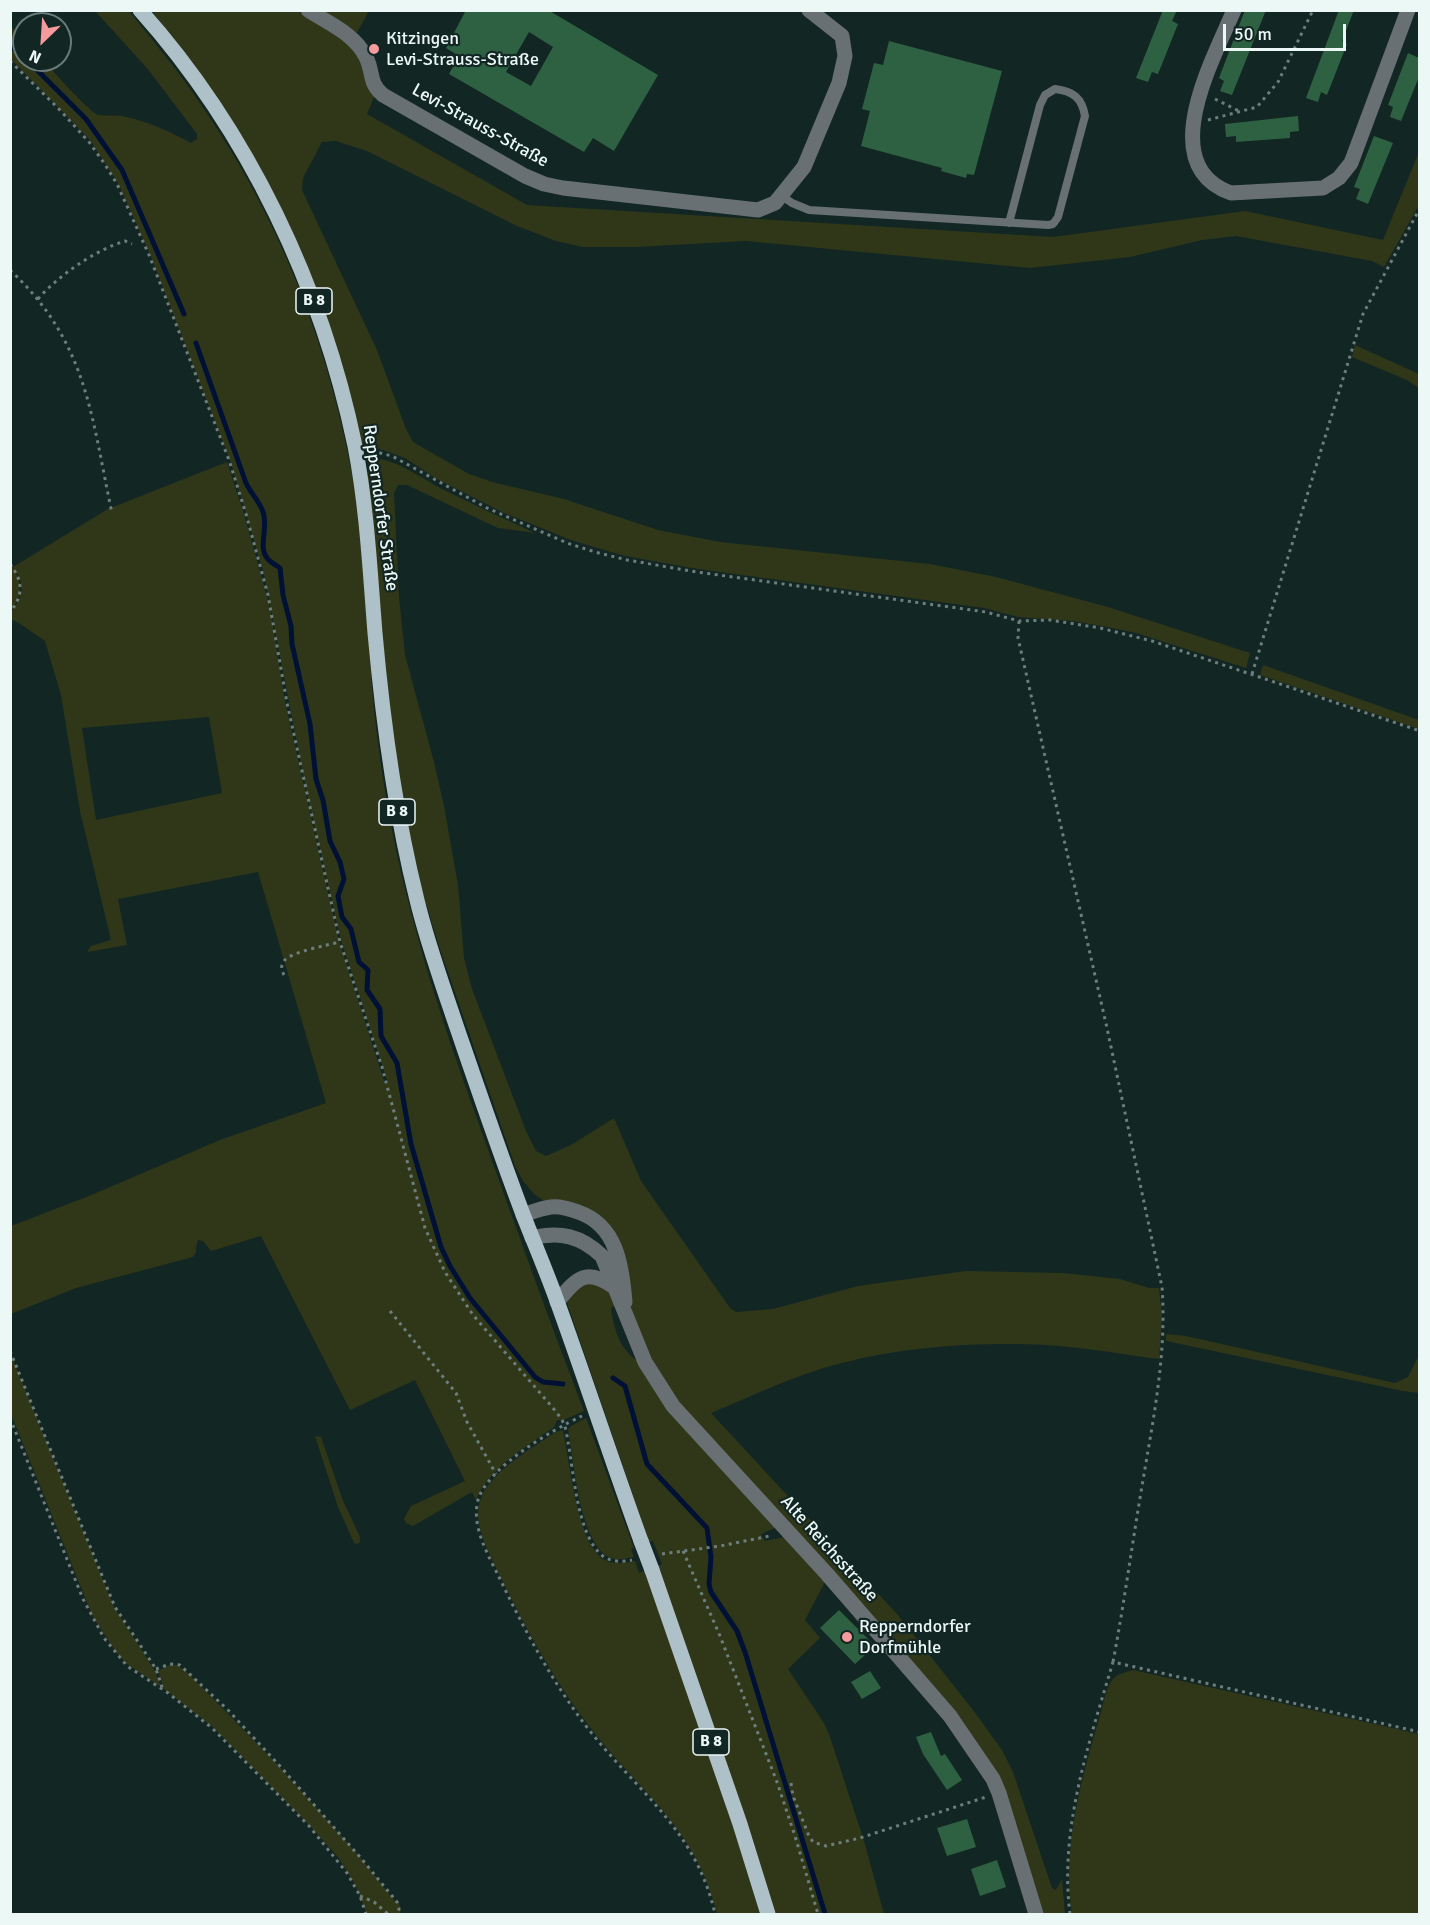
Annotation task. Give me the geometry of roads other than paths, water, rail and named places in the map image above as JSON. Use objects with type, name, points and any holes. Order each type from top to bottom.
[{"type":"main road","name":"Repperndorfer Straße","points":[[140,10],[212,102],[237,142],[278,220],[314,300],[335,366],[355,448],[369,543],[375,635],[393,790],[403,844],[418,906],[442,985],[523,1215]]},
{"type":"main road","name":"B 8","points":[[523,1215],[557,1302],[651,1570],[740,1824],[768,1914]]},
{"type":"street","name":"Levi-Strauss-Straße","points":[[308,10],[339,29],[360,47],[370,67],[372,83],[383,95],[525,176],[544,184],[563,188],[758,210],[775,203],[804,167],[839,83],[845,56],[842,36],[809,10]]},
{"type":"street","points":[[1234,10],[1201,90],[1192,124],[1192,142],[1201,172],[1219,189],[1231,193],[1323,188],[1339,178],[1351,163],[1408,10]]},
{"type":"street","name":"Alte Reichsstraße","points":[[523,1215],[550,1207],[569,1208],[588,1215],[600,1224],[611,1238],[619,1257],[627,1314]]},
{"type":"street","name":"Alte Reichsstraße","points":[[532,1238],[548,1234],[568,1235],[584,1242],[602,1256],[645,1362],[673,1406],[827,1574],[950,1716],[993,1779],[1036,1914]]},
{"type":"street","points":[[557,1302],[573,1282],[591,1275],[601,1277],[614,1287]]},
{"type":"lane","points":[[782,196],[809,210],[1009,223],[1053,224],[1058,218],[1085,116],[1083,104],[1074,94],[1055,89],[1045,96],[1040,105],[1009,223]]},
{"type":"waterway","points":[[39,72],[86,119],[122,170],[184,314]]},
{"type":"waterway","points":[[196,343],[246,483],[263,512],[265,525],[263,549],[271,562],[280,568],[283,595],[291,626],[292,644],[310,724],[316,779],[323,800],[330,841],[340,862],[344,879],[338,896],[342,917],[351,929],[359,962],[368,970],[367,990],[380,1009],[381,1036],[397,1063],[411,1144],[441,1247],[470,1298],[535,1377],[543,1382],[563,1384]]},
{"type":"waterway","points":[[613,1378],[625,1386],[647,1464],[707,1528],[711,1557],[709,1584],[711,1592],[737,1631],[745,1652],[825,1914]]},
{"type":"place","name":"Kitzingen Levi-Strauss-Straße","points":[[374,49]]},
{"type":"place","name":"Repperndorfer Dorfmühle","points":[[847,1637]]}]
